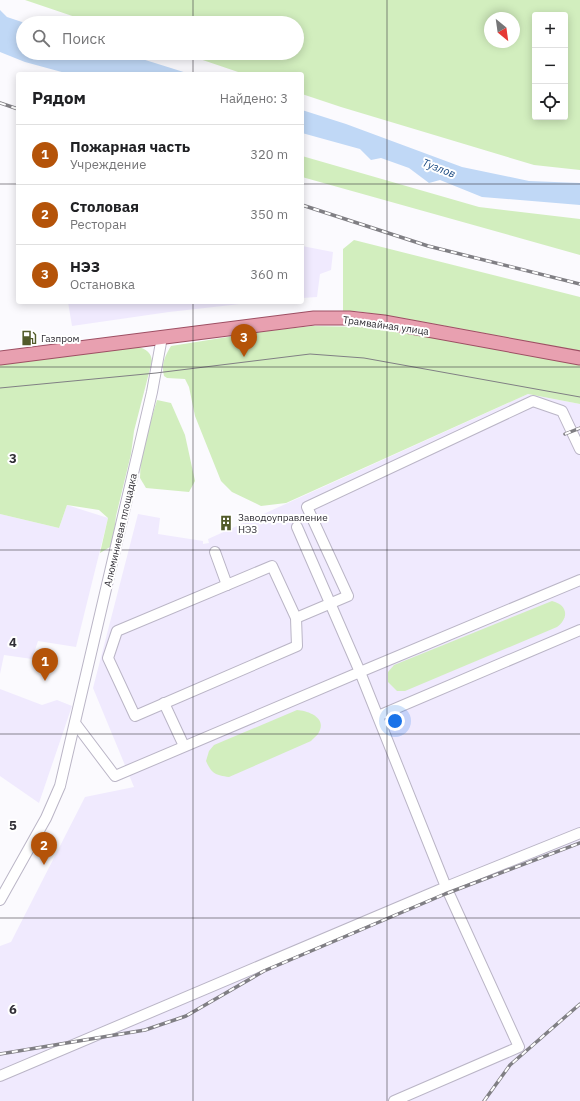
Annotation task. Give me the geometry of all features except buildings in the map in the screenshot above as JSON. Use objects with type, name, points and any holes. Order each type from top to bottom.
[{"type":"main road","name":"Трамвайная улица","points":[[0,358],[314,318],[349,318],[392,324],[580,358]]},
{"type":"street","name":"Алюминиевая площадка","points":[[0,900],[46,818],[60,786],[152,392],[162,337]]},
{"type":"street","points":[[296,618],[348,596],[307,507],[533,402],[562,410],[580,449]]},
{"type":"street","points":[[297,527],[360,672],[446,887],[519,1046],[394,1101]]},
{"type":"street","points":[[215,552],[227,585]]},
{"type":"street","points":[[272,566],[296,618],[297,646],[135,716],[108,658],[117,631],[272,566]]},
{"type":"street","points":[[75,723],[115,776],[580,580]]},
{"type":"street","points":[[378,716],[580,630]]},
{"type":"street","points":[[164,703],[184,746]]},
{"type":"street","points":[[0,1076],[446,887],[580,833]]},
{"type":"shaded area","points":[[304,246],[333,252],[331,270],[320,274],[317,297],[304,298]]},
{"type":"shaded area","points":[[68,304],[240,304],[169,312],[72,326]]},
{"type":"shaded area","points":[[528,394],[580,404],[580,1101],[0,1101],[0,946],[11,942],[85,797],[134,787],[93,688],[138,514],[160,518],[158,534],[203,541],[203,544],[209,543],[208,539]]},
{"type":"shaded area","points":[[67,505],[108,518],[76,647],[38,641],[32,659],[4,655],[0,674],[0,514],[59,528]]},
{"type":"shaded area","points":[[0,689],[42,705],[57,700],[72,706],[39,803],[0,776]]},
{"type":"green space","points":[[25,0],[580,0],[580,170],[534,165],[304,95],[304,72],[238,72],[203,60],[304,60],[304,16],[72,16]]},
{"type":"green space","points":[[304,157],[479,207],[580,219],[580,255],[304,178]]},
{"type":"green space","points":[[354,240],[580,297],[580,351],[402,318],[356,311],[343,311],[343,249]]},
{"type":"green space","points":[[312,326],[362,327],[454,341],[580,364],[580,404],[528,394],[286,503],[261,506],[232,492],[221,481],[195,416],[189,387],[185,379],[167,378],[164,376],[164,360],[171,346],[259,332]]},
{"type":"green space","points":[[138,347],[148,351],[151,355],[152,361],[134,431],[131,454],[110,547],[100,553],[108,518],[99,510],[67,505],[59,528],[0,514],[0,363]]},
{"type":"green space","points":[[157,400],[171,403],[185,435],[195,481],[189,492],[146,488],[140,478],[141,453]]},
{"type":"green space","points":[[552,601],[561,605],[565,612],[564,620],[557,627],[405,691],[397,691],[388,682],[388,672],[394,665]]},
{"type":"green space","points":[[297,710],[316,716],[321,724],[318,734],[311,741],[229,777],[214,773],[210,769],[206,761],[209,751],[214,745]]},
{"type":"water","points":[[0,10],[7,17],[16,20],[16,58],[0,52]]},
{"type":"water","points":[[20,60],[145,60],[184,72],[62,72]]},
{"type":"water","name":"Тузлов","points":[[304,111],[346,124],[462,167],[529,181],[580,183],[580,205],[482,197],[440,180],[429,183],[409,168],[381,158],[371,160],[360,149],[304,134]]},
{"type":"tram line","points":[[0,388],[156,373],[310,354],[364,358],[580,397]]},
{"type":"railway","points":[[0,103],[16,108]]},
{"type":"railway","points":[[304,206],[428,246],[580,284]]},
{"type":"railway","points":[[565,434],[580,428]]},
{"type":"railway","points":[[0,1054],[145,1030],[186,1016],[264,971],[445,894],[580,843]]},
{"type":"railway","points":[[484,1101],[510,1065],[580,1004]]},
{"type":"place","name":"Газпром","points":[[29,338]]},
{"type":"place","name":"НЭЗ","points":[[244,357]]},
{"type":"place","name":"Заводоуправление НЭЗ","points":[[226,523]]},
{"type":"place","name":"Пожарная часть","points":[[45,681]]},
{"type":"place","name":"Столовая","points":[[44,865]]}]
